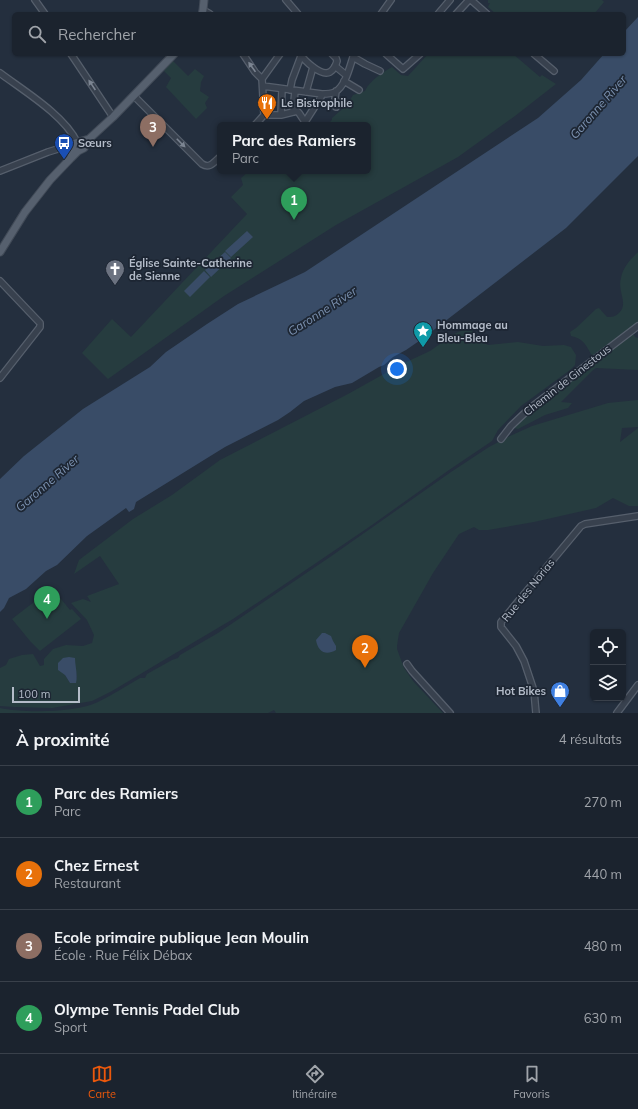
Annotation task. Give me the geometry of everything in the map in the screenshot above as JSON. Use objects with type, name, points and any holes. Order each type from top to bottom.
[{"type":"main road","points":[[202,12],[204,0]]},
{"type":"main road","points":[[0,252],[34,200],[76,148],[89,139],[134,96],[172,56]]},
{"type":"street","points":[[35,0],[44,12]]},
{"type":"street","points":[[286,0],[296,12]]},
{"type":"street","points":[[383,12],[391,0]]},
{"type":"street","points":[[440,12],[450,0]]},
{"type":"street","points":[[458,12],[470,0],[485,12]]},
{"type":"street","points":[[72,56],[113,116]]},
{"type":"street","points":[[244,56],[255,72],[262,79],[264,115],[258,122]]},
{"type":"street","points":[[262,79],[279,56]]},
{"type":"street","points":[[293,112],[292,80],[301,56]]},
{"type":"street","points":[[302,56],[313,67],[319,71],[327,73],[330,72],[335,66],[337,61],[334,56]]},
{"type":"street","points":[[263,86],[322,94],[330,93],[336,91],[344,81],[354,56]]},
{"type":"street","points":[[355,56],[365,64],[380,71]]},
{"type":"street","points":[[388,56],[403,69],[418,56]]},
{"type":"street","points":[[536,56],[554,71]]},
{"type":"street","points":[[335,66],[346,75]]},
{"type":"street","points":[[306,92],[313,67]]},
{"type":"street","points":[[0,73],[52,112],[64,124],[76,148]]},
{"type":"street","points":[[344,81],[359,90]]},
{"type":"street","points":[[281,115],[282,89]]},
{"type":"street","points":[[336,91],[335,99],[338,101],[336,107]]},
{"type":"street","points":[[264,115],[281,115],[297,111],[300,113],[305,122],[322,94]]},
{"type":"street","points":[[134,96],[202,164],[210,166],[217,160]]},
{"type":"street","points":[[0,171],[48,152],[65,147],[76,148]]},
{"type":"street","points":[[0,281],[40,323],[38,330],[0,378]]},
{"type":"street","name":"Chemin de Ginestous","points":[[501,439],[511,426],[528,409],[638,326]]},
{"type":"street","name":"Rue des Norias","points":[[536,713],[534,691],[524,661],[516,646],[501,627],[501,622],[581,526],[585,524],[638,516]]},
{"type":"street","points":[[407,664],[450,713]]},
{"type":"street","points":[[617,713],[638,684]]},
{"type":"green space","points":[[488,0],[602,0],[604,2],[596,12],[494,12],[488,7],[490,3],[488,3]]},
{"type":"green space","points":[[426,56],[515,56],[540,77],[542,75],[556,84],[458,157],[336,225],[224,296],[108,379],[82,353],[112,319],[131,337],[247,214],[231,197],[243,185],[241,178],[246,174],[371,174],[371,122],[330,122],[332,118],[347,105],[353,95],[365,91],[370,83],[380,74],[392,67],[401,75],[408,76]]},
{"type":"green space","points":[[172,60],[188,76],[195,69],[204,76],[201,82],[200,91],[209,97],[205,103],[207,108],[196,119],[166,87],[171,78],[164,71]]},
{"type":"green space","points":[[638,252],[638,322],[592,356],[584,343],[571,336],[570,332],[596,309],[599,308],[607,317],[619,313],[623,306],[620,283],[623,270]]},
{"type":"green space","points":[[468,328],[471,329],[482,342],[488,345],[518,342],[543,346],[564,345],[571,347],[576,355],[575,365],[521,406],[498,430],[492,441],[372,525],[233,619],[112,691],[92,701],[52,708],[0,706],[0,668],[6,665],[9,659],[22,655],[33,654],[40,666],[44,665],[44,659],[53,649],[66,645],[83,646],[92,643],[94,635],[87,620],[71,603],[83,599],[91,602],[87,596],[119,584],[100,556],[74,574],[79,560],[133,519],[172,495],[220,460],[348,394],[400,365],[430,351],[454,334]],"holes":[[[75,658],[77,678],[70,683],[65,675]]]},
{"type":"green space","points":[[631,335],[638,338],[638,370],[596,368],[561,402],[572,403],[568,408],[545,415],[518,429],[514,428],[531,411]]},
{"type":"green space","points":[[638,400],[638,427],[622,428],[620,442],[638,428],[638,506],[629,506],[613,498],[596,508],[534,522],[488,530],[479,530],[474,527],[459,534],[433,573],[399,633],[397,649],[404,668],[413,681],[443,713],[276,713],[274,710],[268,713],[0,713],[0,708],[22,711],[49,711],[88,706],[98,702],[140,678],[145,678],[147,674],[178,658],[180,655],[218,633],[489,447],[532,426],[608,403]]},
{"type":"green space","points":[[52,588],[70,610],[72,609],[81,619],[40,651],[12,619]]},
{"type":"water","name":"Garonne River","points":[[638,17],[638,156],[566,228],[422,339],[393,357],[384,365],[352,383],[335,387],[304,401],[278,420],[225,447],[136,502],[134,509],[129,512],[126,508],[87,536],[57,565],[46,571],[26,589],[9,598],[4,608],[0,612],[0,479],[24,456],[83,409],[150,367],[166,352],[207,324],[238,304],[305,272],[538,118],[581,80],[602,56],[626,56],[626,30]]},
{"type":"water","points":[[247,231],[253,237],[231,257],[225,251]]},
{"type":"water","points":[[225,252],[231,258],[211,277],[205,270]]},
{"type":"water","points":[[204,271],[210,277],[190,297],[184,291]]},
{"type":"water","points":[[322,633],[331,636],[336,646],[336,650],[326,653],[321,650],[316,640]]},
{"type":"water","points":[[63,658],[75,658],[77,674],[76,683],[70,683],[65,675],[58,670],[58,663]]},
{"type":"place","name":"Le Bistrophile","points":[[267,120]]},
{"type":"place","name":"Ecole primaire publique Jean Moulin","points":[[153,147]]},
{"type":"place","name":"Sœurs","points":[[64,160]]},
{"type":"place","name":"Parc des Ramiers","points":[[294,220]]},
{"type":"place","name":"Église Sainte-Catherine de Sienne","points":[[115,286]]},
{"type":"place","name":"Hommage au Bleu-Bleu","points":[[423,348]]},
{"type":"place","name":"Olympe Tennis Padel Club","points":[[47,619]]},
{"type":"place","name":"Chez Ernest","points":[[365,668]]},
{"type":"place","name":"Hot Bikes","points":[[560,708]]}]
